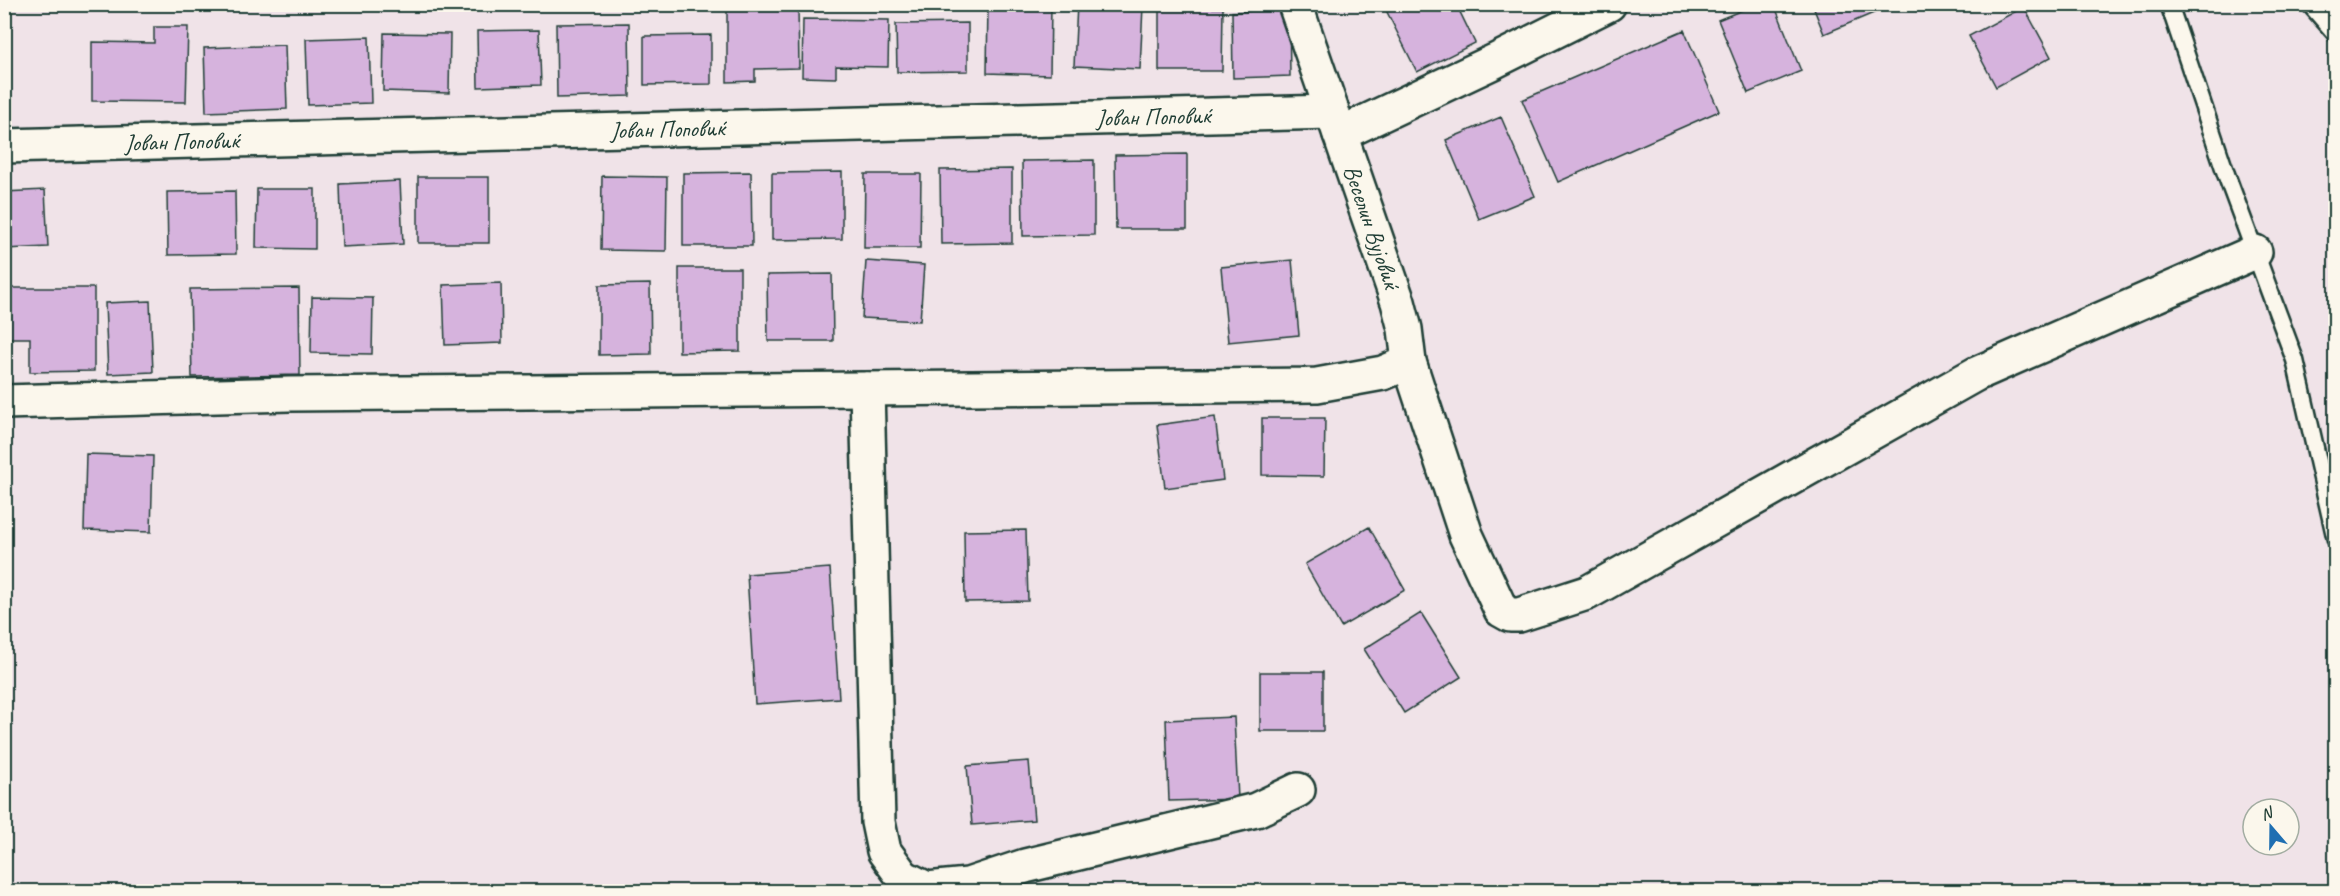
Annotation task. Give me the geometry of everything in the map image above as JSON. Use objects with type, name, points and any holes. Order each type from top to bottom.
[{"type":"street","name":"Веселин Вујовиќ","points":[[1295,4],[1398,302],[1405,329],[1409,363],[1466,535],[1501,610],[1510,615],[1519,615],[1587,593],[1976,374],[2255,252]]},
{"type":"street","points":[[1336,123],[1495,61],[1610,4]]},
{"type":"street","name":"Јован Поповиќ","points":[[4,146],[1336,123]]},
{"type":"street","points":[[4,402],[289,394],[1317,385],[1383,373],[1409,363]]},
{"type":"street","points":[[867,389],[878,822],[885,851],[903,876],[927,889],[968,885],[1025,866],[1256,810],[1298,790]]},
{"type":"lane","points":[[2169,4],[2226,174],[2295,360],[2336,540]]},
{"type":"lane","points":[[2310,4],[2336,34]]},
{"type":"building","points":[[1077,4],[1143,6],[1140,69],[1074,66]]},
{"type":"building","points":[[1383,4],[1456,4],[1475,43],[1417,72]]},
{"type":"building","points":[[1757,4],[1774,4],[1801,71],[1748,93],[1718,20]]},
{"type":"building","points":[[1812,4],[1895,4],[1824,34]]},
{"type":"building","points":[[988,5],[1051,5],[1050,75],[987,73]]},
{"type":"building","points":[[2024,7],[2051,57],[1996,87],[1969,36]]},
{"type":"building","points":[[798,8],[799,68],[755,69],[755,81],[727,82],[727,9]]},
{"type":"building","points":[[1159,8],[1223,8],[1222,71],[1159,71]]},
{"type":"building","points":[[1289,10],[1290,76],[1233,78],[1232,12]]},
{"type":"building","points":[[803,19],[889,20],[888,67],[836,66],[836,78],[802,77]]},
{"type":"building","points":[[629,23],[630,96],[557,98],[556,24]]},
{"type":"building","points":[[968,23],[968,71],[897,72],[896,24]]},
{"type":"building","points":[[154,27],[188,27],[186,102],[92,101],[92,42],[154,43]]},
{"type":"building","points":[[539,30],[541,85],[478,87],[477,31]]},
{"type":"building","points":[[1684,30],[1719,111],[1558,182],[1522,100]]},
{"type":"building","points":[[384,33],[450,34],[449,93],[383,91]]},
{"type":"building","points":[[711,35],[711,84],[644,85],[644,36]]},
{"type":"building","points":[[369,37],[371,103],[308,105],[306,39]]},
{"type":"building","points":[[285,45],[287,109],[206,112],[204,48]]},
{"type":"building","points":[[1501,117],[1535,196],[1479,219],[1446,140]]},
{"type":"building","points":[[1187,154],[1187,229],[1116,229],[1115,155]]},
{"type":"building","points":[[1094,160],[1094,235],[1023,236],[1022,161]]},
{"type":"building","points":[[1012,169],[1012,243],[941,244],[940,170]]},
{"type":"building","points":[[751,172],[752,246],[683,246],[683,173]]},
{"type":"building","points":[[842,172],[842,239],[772,240],[772,173]]},
{"type":"building","points":[[865,174],[921,174],[920,248],[864,248]]},
{"type":"building","points":[[602,176],[667,177],[666,251],[601,250]]},
{"type":"building","points":[[418,177],[489,177],[489,243],[418,243]]},
{"type":"building","points":[[400,181],[403,244],[342,247],[340,184]]},
{"type":"building","points":[[257,189],[315,189],[315,249],[256,248]]},
{"type":"building","points":[[45,190],[48,247],[4,249],[4,192]]},
{"type":"building","points":[[235,191],[236,254],[168,255],[167,192]]},
{"type":"building","points":[[1292,260],[1299,335],[1228,342],[1221,267]]},
{"type":"building","points":[[866,261],[924,265],[920,321],[862,318]]},
{"type":"building","points":[[679,268],[740,268],[740,351],[679,352]]},
{"type":"building","points":[[832,274],[833,341],[768,341],[767,275]]},
{"type":"building","points":[[501,283],[502,343],[445,345],[443,285]]},
{"type":"building","points":[[650,284],[651,354],[599,355],[599,285]]},
{"type":"building","points":[[4,288],[94,288],[94,371],[30,372],[30,338],[4,338]]},
{"type":"building","points":[[299,288],[300,375],[192,377],[190,289]]},
{"type":"building","points":[[312,297],[373,298],[372,354],[311,353]]},
{"type":"building","points":[[150,301],[153,372],[108,374],[105,303]]},
{"type":"building","points":[[1215,417],[1223,480],[1165,488],[1157,425]]},
{"type":"building","points":[[1262,418],[1325,418],[1324,476],[1262,475]]},
{"type":"building","points":[[86,454],[153,456],[151,532],[84,530]]},
{"type":"building","points":[[1369,527],[1405,590],[1341,627],[1305,564]]},
{"type":"building","points":[[1026,530],[1028,601],[965,602],[964,531]]},
{"type":"building","points":[[830,568],[839,698],[755,704],[747,574]]},
{"type":"building","points":[[1421,613],[1461,677],[1404,713],[1364,649]]},
{"type":"building","points":[[1260,672],[1323,672],[1323,731],[1260,731]]},
{"type":"building","points":[[1234,717],[1238,799],[1169,801],[1166,720]]},
{"type":"building","points":[[1029,761],[1034,820],[972,825],[967,766]]}]
